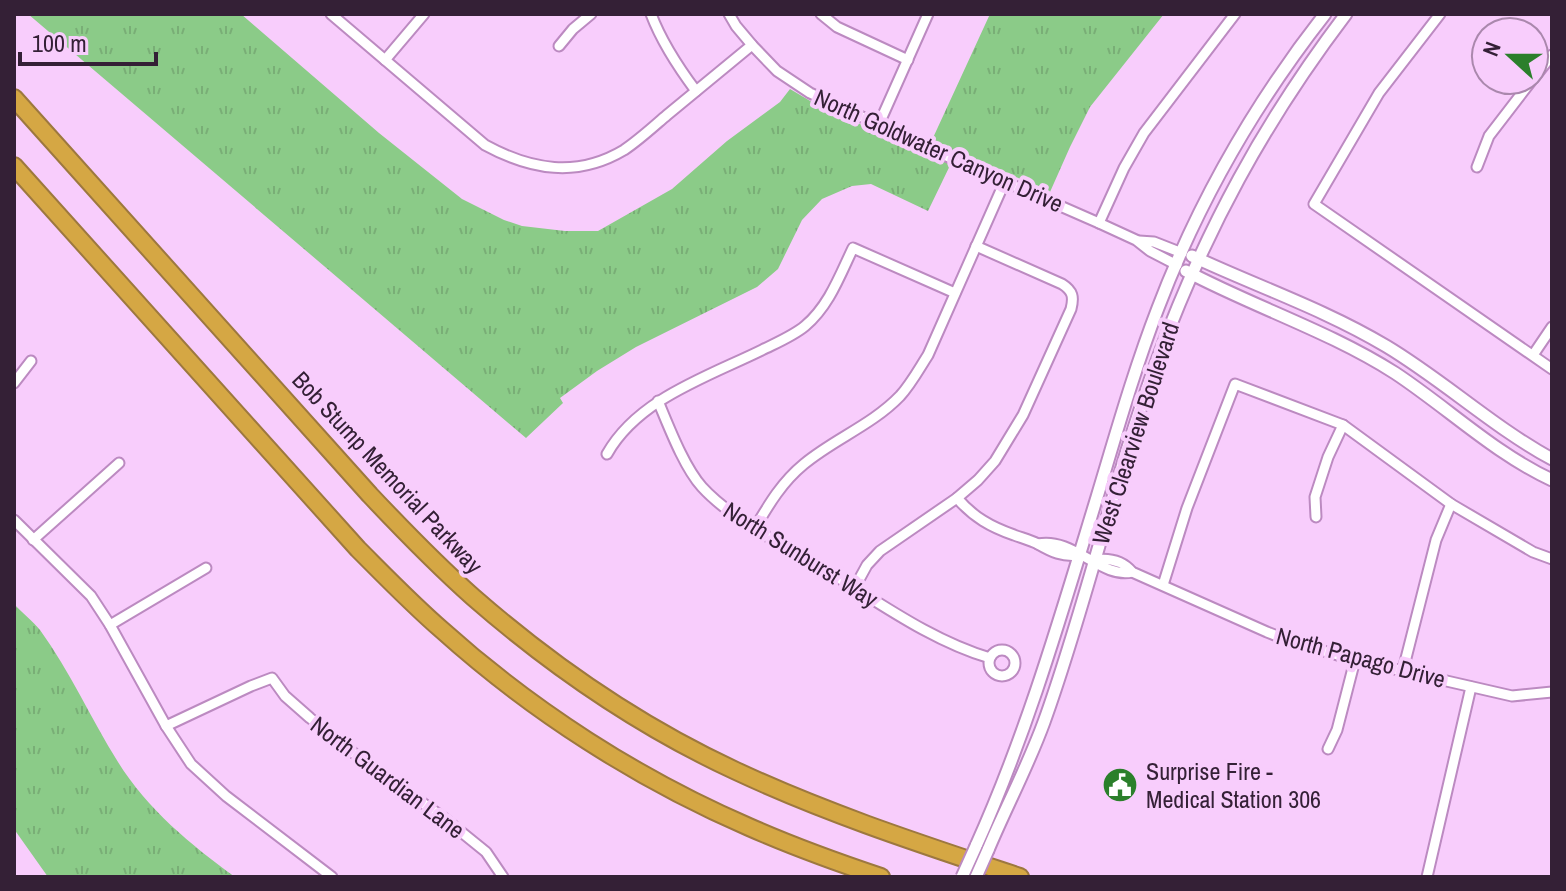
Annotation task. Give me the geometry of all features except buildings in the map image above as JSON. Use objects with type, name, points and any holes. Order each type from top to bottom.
[{"type":"highway","name":"Bob Stump Memorial Parkway","points":[[14,98],[370,495],[451,577],[530,644],[624,709],[733,770],[821,808],[1020,877]]},
{"type":"highway","points":[[14,166],[330,520],[417,608],[475,658],[563,724],[662,784],[769,836],[881,877]]},
{"type":"street","points":[[331,14],[485,145],[506,157],[562,169],[581,167],[627,148],[752,45]]},
{"type":"street","points":[[385,60],[424,14]]},
{"type":"street","points":[[559,46],[591,14]]},
{"type":"street","points":[[651,14],[668,51],[696,91]]},
{"type":"street","name":"North Goldwater Canyon Drive","points":[[729,14],[777,71],[810,93],[1136,240],[1154,242],[1179,259],[1191,274],[1348,346],[1395,374],[1490,443],[1552,480]]},
{"type":"street","points":[[821,14],[837,27],[908,60]]},
{"type":"street","points":[[879,124],[928,14]]},
{"type":"street","points":[[1099,223],[1139,140],[1235,14]]},
{"type":"street","name":"West Clearview Boulevard","points":[[976,877],[982,848],[1032,703],[1130,385],[1160,304],[1226,164],[1283,70],[1325,14]]},
{"type":"street","name":"West Clearview Boulevard","points":[[962,877],[982,848],[1023,773],[1043,725],[1158,358],[1197,259],[1247,162],[1293,87],[1346,14]]},
{"type":"street","points":[[1440,14],[1379,93],[1314,204],[1552,369]]},
{"type":"street","points":[[1477,167],[1489,136],[1520,96]]},
{"type":"street","points":[[755,528],[786,481],[821,451],[866,423],[901,395],[915,377],[928,355],[1005,181]]},
{"type":"street","points":[[855,587],[867,565],[880,551],[957,498],[995,461],[1023,415],[1071,309],[1073,296],[1070,289],[976,246]]},
{"type":"street","points":[[607,454],[615,439],[633,420],[658,401],[804,327],[818,313],[836,285],[853,248],[955,293]]},
{"type":"street","name":"North Goldwater Canyon Drive","points":[[1179,259],[1197,259],[1339,320],[1414,364],[1499,427],[1552,459]]},
{"type":"street","points":[[1533,355],[1552,327]]},
{"type":"street","points":[[14,383],[31,361]]},
{"type":"street","points":[[1163,585],[1187,508],[1235,384],[1343,425],[1451,504],[1533,552],[1552,559]]},
{"type":"street","name":"North Sunburst Way","points":[[658,401],[682,454],[700,485],[715,500],[755,528],[945,640],[966,651],[990,658]]},
{"type":"street","points":[[1316,517],[1315,497],[1343,425]]},
{"type":"street","points":[[33,540],[119,463]]},
{"type":"street","name":"North Papago Drive","points":[[957,498],[986,524],[1046,550],[1067,557],[1079,555],[1094,560],[1109,559],[1126,565],[1132,572],[1292,642],[1355,660],[1512,696],[1552,692]]},
{"type":"street","points":[[1403,670],[1436,540],[1451,504]]},
{"type":"street","points":[[14,520],[91,596],[191,764],[226,796],[332,877]]},
{"type":"street","points":[[110,625],[206,568]]},
{"type":"street","points":[[1328,749],[1337,730],[1355,660]]},
{"type":"street","name":"North Guardian Lane","points":[[166,726],[272,678],[285,696],[322,727],[486,852],[503,877]]},
{"type":"street","points":[[1427,877],[1471,687]]},
{"type":"green space","points":[[28,14],[241,14],[379,133],[462,199],[522,226],[598,231],[672,189],[727,141],[780,102],[790,89],[817,105],[926,153],[990,14],[1164,14],[1090,107],[1050,192],[957,151],[928,211],[871,184],[852,186],[822,199],[802,220],[778,269],[757,287],[636,347],[597,371],[560,398],[563,403],[526,438]]},
{"type":"green space","points":[[14,604],[51,646],[118,762],[142,795],[186,839],[235,877],[48,877],[14,829]]},
{"type":"place","name":"Surprise Fire - Medical Station 306","points":[[1120,785]]}]
